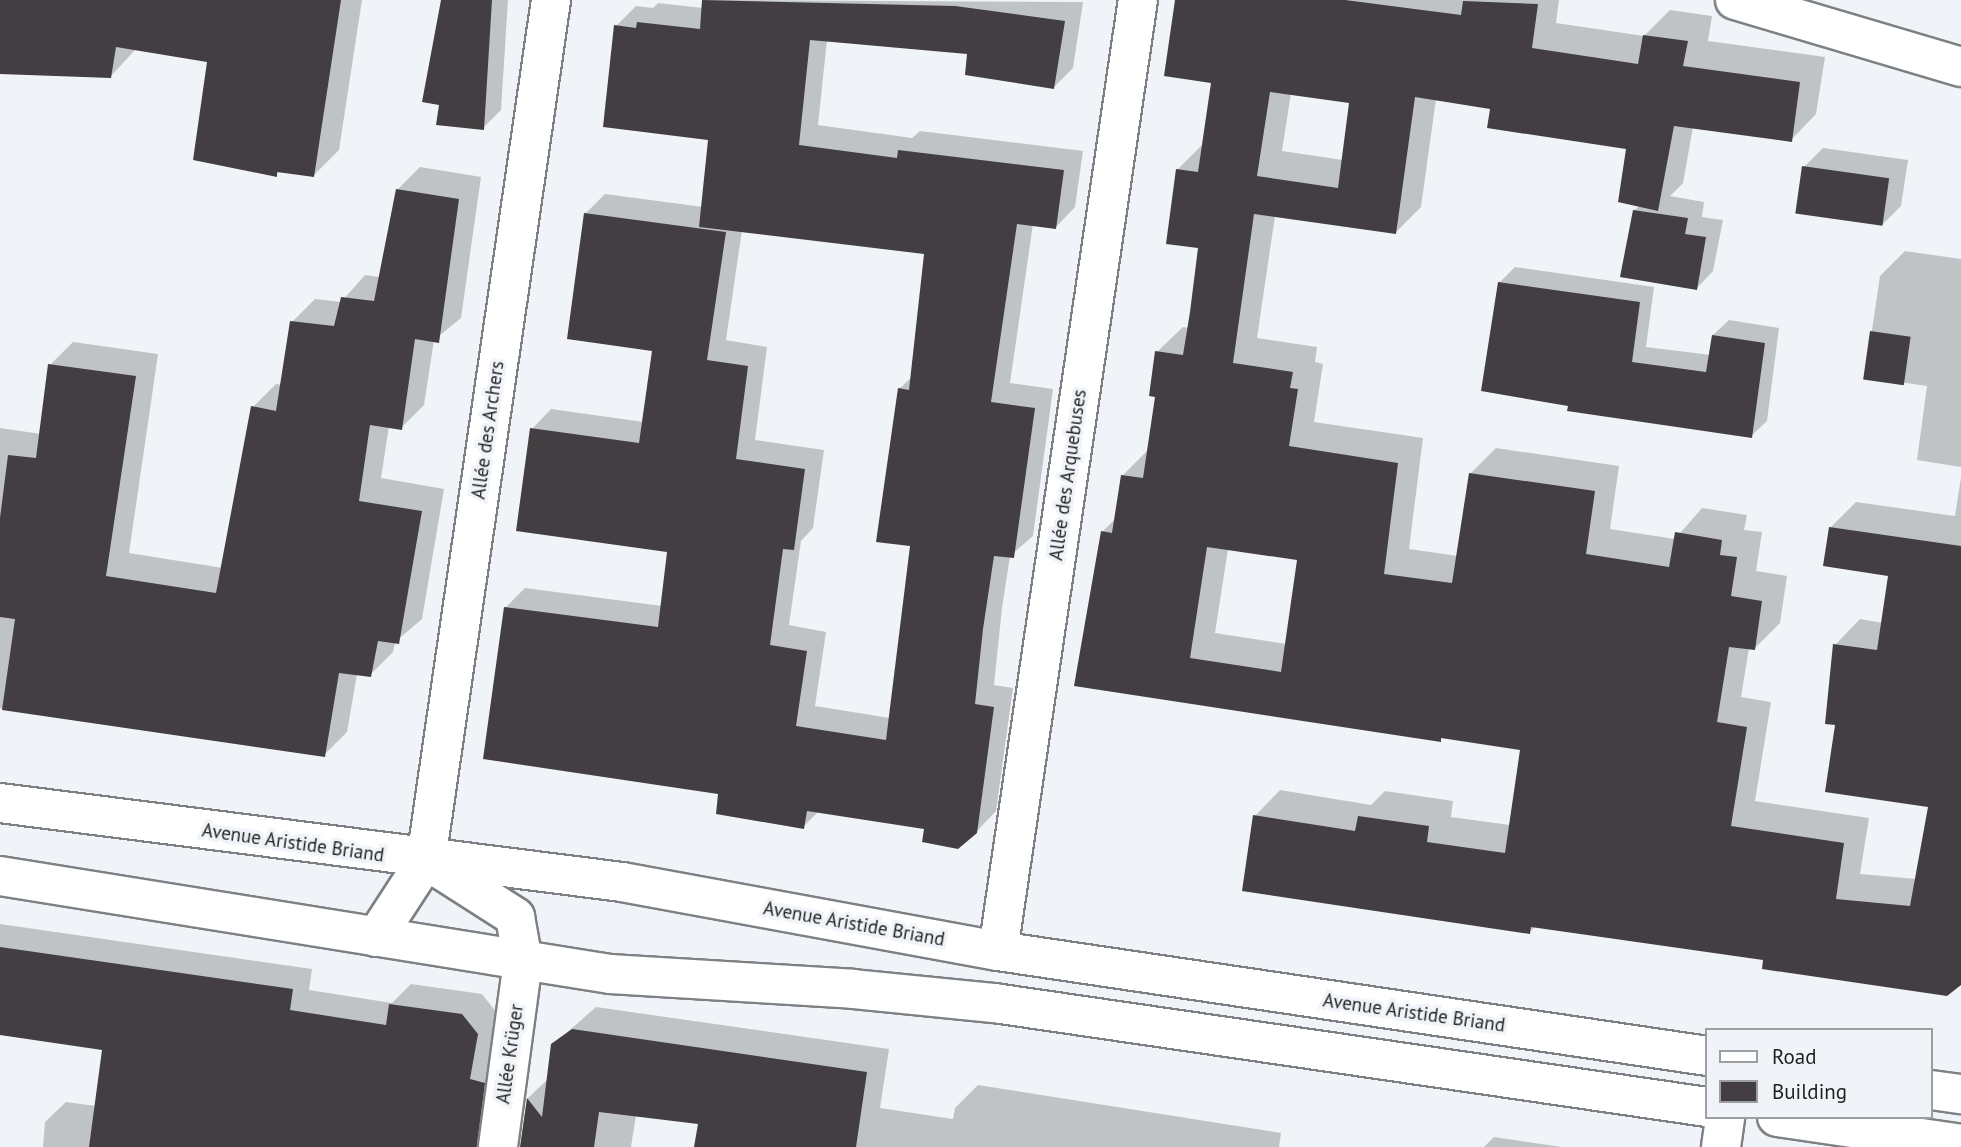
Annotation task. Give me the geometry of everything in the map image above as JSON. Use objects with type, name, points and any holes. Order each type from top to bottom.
[{"type":"main road","name":"Allée des Archers","points":[[426,860],[551,0]]},
{"type":"main road","name":"Allée des Arquebuses","points":[[998,951],[1139,0]]},
{"type":"main road","points":[[1735,0],[1961,67]]},
{"type":"main road","name":"Avenue Aristide Briand","points":[[0,803],[426,860],[622,882],[998,951],[1706,1056]]},
{"type":"main road","points":[[376,937],[426,860]]},
{"type":"main road","name":"Allée Krüger","points":[[426,860],[514,916],[523,961],[498,1147]]},
{"type":"main road","points":[[0,876],[610,974],[853,989],[994,1003],[1706,1107]]},
{"type":"main road","points":[[1933,1090],[1961,1094]]},
{"type":"main road","points":[[1721,1147],[1725,1119]]},
{"type":"main road","points":[[1791,1119],[1961,1144]]},
{"type":"building","points":[[0,0],[341,0],[314,177],[277,172],[277,177],[193,160],[207,62],[116,47],[111,78],[0,74]]},
{"type":"building","points":[[441,0],[492,0],[484,130],[436,125],[439,105],[422,102]]},
{"type":"building","points":[[702,0],[955,6],[1065,21],[1054,89],[965,75],[967,54],[810,40],[799,145],[897,158],[898,150],[1064,170],[1056,229],[1017,224],[991,402],[1035,408],[1014,558],[994,556],[983,629],[975,704],[994,707],[977,833],[958,849],[922,842],[924,829],[807,811],[804,829],[716,814],[718,794],[483,759],[504,607],[658,627],[667,552],[516,531],[530,428],[639,443],[652,351],[567,339],[584,213],[726,232],[707,360],[748,366],[736,459],[805,469],[794,550],[783,549],[770,645],[807,651],[796,726],[886,740],[910,546],[876,542],[898,388],[909,390],[924,254],[699,227],[708,140],[603,127],[614,25],[636,28],[637,22],[700,29]]},
{"type":"building","points":[[1175,0],[1345,0],[1461,15],[1463,1],[1538,4],[1532,48],[1638,64],[1643,35],[1688,41],[1683,66],[1800,82],[1792,142],[1674,126],[1658,211],[1618,202],[1626,149],[1487,128],[1490,109],[1415,97],[1396,234],[1254,214],[1233,363],[1293,372],[1290,388],[1298,389],[1289,446],[1398,463],[1384,574],[1452,583],[1469,473],[1595,491],[1586,554],[1669,567],[1675,532],[1722,540],[1720,555],[1737,557],[1731,596],[1762,601],[1755,650],[1729,647],[1717,722],[1747,727],[1731,826],[1844,843],[1836,899],[1910,906],[1928,807],[1825,792],[1835,725],[1825,724],[1833,644],[1877,650],[1888,576],[1823,566],[1829,527],[1961,546],[1961,985],[1947,996],[1762,969],[1763,960],[1531,927],[1530,934],[1242,891],[1253,815],[1355,831],[1358,816],[1429,826],[1427,842],[1505,853],[1520,750],[1441,738],[1441,742],[1074,686],[1101,531],[1112,533],[1121,475],[1143,478],[1155,397],[1149,396],[1155,351],[1183,355],[1190,312],[1198,248],[1166,244],[1176,169],[1198,172],[1211,83],[1164,76]],"holes":[[[1270,92],[1349,103],[1338,188],[1257,176]],[[1207,547],[1297,560],[1281,672],[1190,658]]]},
{"type":"building","points":[[1802,166],[1889,178],[1882,226],[1795,214]]},
{"type":"building","points":[[396,189],[459,199],[439,343],[415,339],[402,430],[370,425],[359,501],[422,511],[399,644],[378,641],[371,677],[339,673],[325,757],[2,710],[15,619],[0,617],[0,518],[8,455],[36,458],[48,364],[136,376],[106,576],[216,593],[251,406],[276,411],[290,321],[334,326],[341,297],[374,301]]},
{"type":"building","points":[[1633,210],[1688,218],[1685,234],[1706,237],[1697,290],[1620,277]]},
{"type":"building","points":[[1498,282],[1640,302],[1632,362],[1706,372],[1712,335],[1765,343],[1752,438],[1567,411],[1568,406],[1481,391]]},
{"type":"building","points":[[1870,331],[1911,337],[1904,385],[1863,380]]},
{"type":"building","points":[[0,947],[293,989],[290,1010],[386,1025],[389,1004],[462,1014],[478,1034],[470,1079],[485,1083],[477,1147],[89,1147],[102,1050],[0,1035]]},
{"type":"building","points":[[572,1029],[867,1072],[856,1147],[694,1147],[698,1124],[599,1112],[594,1147],[520,1147],[527,1098],[542,1117],[551,1044]]}]
